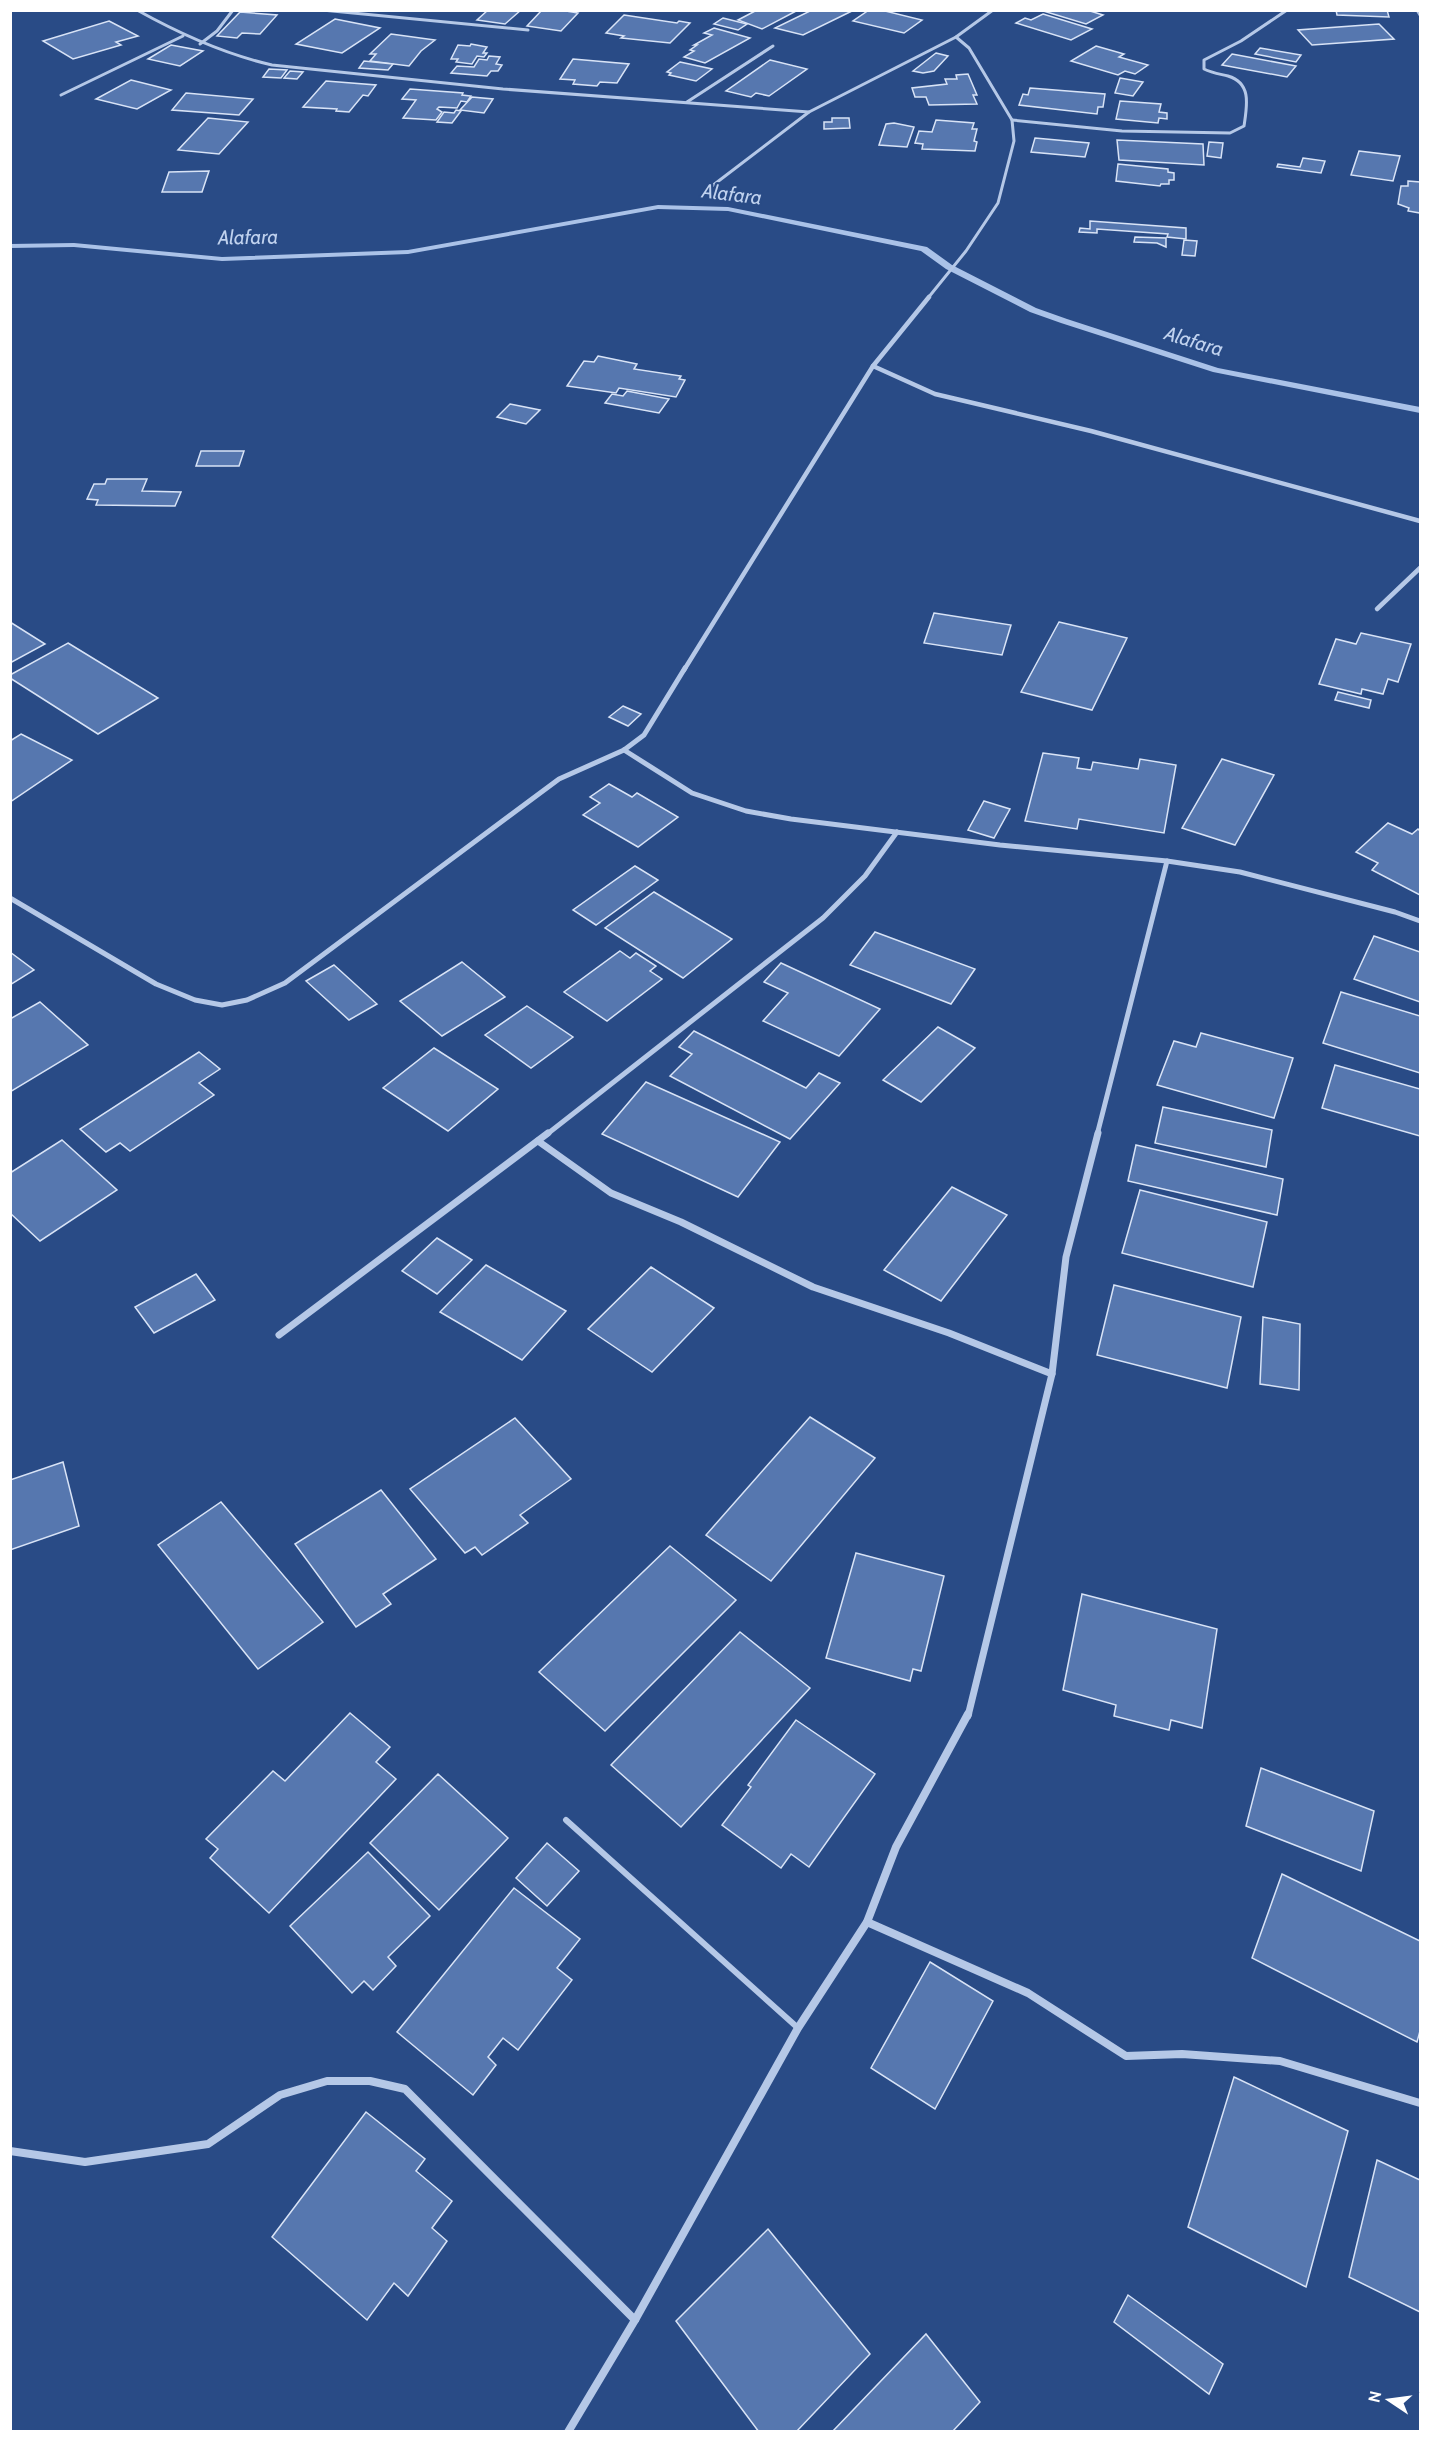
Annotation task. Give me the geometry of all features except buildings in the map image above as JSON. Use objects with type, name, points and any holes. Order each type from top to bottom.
[{"type":"street","points":[[137,10],[200,44],[241,59],[291,68],[503,89],[809,112]]},
{"type":"street","points":[[200,44],[218,31],[233,10]]},
{"type":"street","points":[[322,10],[528,30]]},
{"type":"street","points":[[712,186],[809,112],[956,37],[993,10]]},
{"type":"street","points":[[1012,120],[1122,131],[1230,133],[1238,131],[1244,126],[1247,90],[1234,78],[1204,69],[1204,60],[1241,41],[1287,10]]},
{"type":"street","points":[[1417,10],[1420,15]]},
{"type":"street","points":[[61,95],[183,36]]},
{"type":"street","points":[[10,898],[156,984],[195,1000],[222,1005],[247,1000],[285,983],[559,778],[624,750],[644,735],[873,366],[966,251],[998,202],[1014,141],[1012,120],[969,48],[956,37]]},
{"type":"street","points":[[686,103],[773,46]]},
{"type":"street","points":[[873,366],[935,394],[1091,431],[1420,521]]},
{"type":"street","points":[[1377,609],[1420,568]]},
{"type":"street","points":[[624,750],[692,793],[746,811],[791,819],[1000,845],[1167,861],[1240,872],[1395,912],[1420,921]]},
{"type":"street","points":[[279,1335],[538,1140],[823,918],[865,876],[897,832]]},
{"type":"street","points":[[568,2432],[636,2320],[798,2028],[867,1922],[896,1847],[968,1715],[1052,1374],[1066,1257],[1167,861]]},
{"type":"street","points":[[538,1140],[611,1192],[681,1222],[813,1287],[949,1332],[1052,1374]]},
{"type":"street","points":[[867,1922],[1028,1993],[1126,2056],[1182,2054],[1280,2061],[1420,2103]]},
{"type":"street","points":[[10,2151],[86,2162],[208,2144],[280,2095],[327,2081],[370,2081],[405,2089],[636,2320]]},
{"type":"lane","points":[[566,1820],[798,2028]]},
{"type":"waterway","name":"Alafara","points":[[10,246],[74,245],[222,259],[408,252],[658,207],[728,209],[924,249],[949,267],[1033,310],[1216,370],[1420,410]]}]
